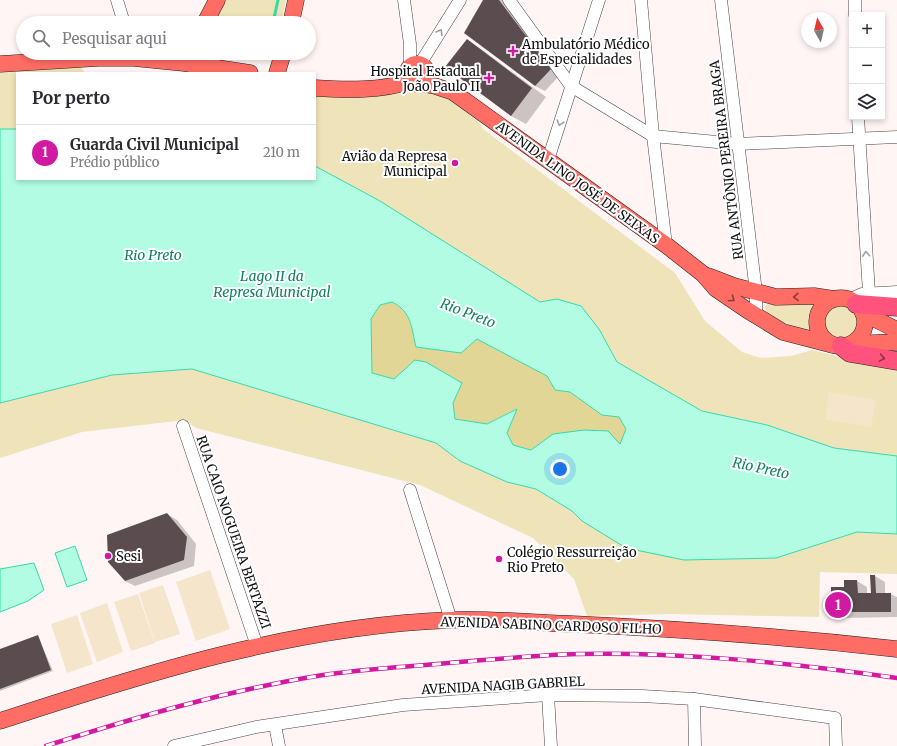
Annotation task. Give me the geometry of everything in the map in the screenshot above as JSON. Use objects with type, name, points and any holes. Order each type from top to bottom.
[{"type":"highway","points":[[854,302],[897,307]]},
{"type":"highway","points":[[841,345],[850,353],[897,361]]},
{"type":"main road","points":[[209,16],[217,0]]},
{"type":"main road","points":[[293,16],[296,0]]},
{"type":"main road","points":[[0,64],[57,60]]},
{"type":"main road","points":[[195,60],[246,72]]},
{"type":"main road","points":[[277,72],[280,60]]},
{"type":"main road","name":"AVENIDA LINO JOSÉ DE SEIXAS","points":[[316,88],[358,89],[379,87],[416,72]]},
{"type":"main road","name":"AVENIDA LINO JOSÉ DE SEIXAS","points":[[316,77],[365,79],[416,72],[435,86],[453,92],[666,245],[703,274],[716,289],[783,332],[841,345],[897,342]]},
{"type":"main road","name":"AVENIDA LINO JOSÉ DE SEIXAS","points":[[703,274],[734,286],[776,297],[814,296],[854,302],[897,330]]},
{"type":"main road","points":[[854,302],[864,328],[861,334],[841,345],[821,336],[817,321],[822,308],[854,302]]},
{"type":"main road","name":"AVENIDA SABINO CARDOSO FILHO","points":[[0,721],[105,686],[257,646],[362,628],[450,620],[668,628],[897,649]]},
{"type":"street","points":[[118,0],[122,16]]},
{"type":"street","points":[[404,0],[410,44],[416,72]]},
{"type":"street","points":[[416,72],[460,0]]},
{"type":"street","points":[[509,0],[571,86],[653,136],[738,144],[897,137]]},
{"type":"street","points":[[548,160],[599,0]]},
{"type":"street","points":[[641,0],[653,136],[666,245]]},
{"type":"street","name":"RUA ANTÔNIO PEREIRA BRAGA","points":[[721,0],[756,292],[756,316]]},
{"type":"street","points":[[855,0],[855,12]]},
{"type":"street","points":[[858,120],[859,139],[854,302],[897,292]]},
{"type":"street","name":"RUA CAIO NOGUEIRA BERTAZZI","points":[[184,426],[257,646]]},
{"type":"street","points":[[410,490],[450,620]]},
{"type":"street","points":[[548,695],[551,746]]},
{"type":"street","name":"AVENIDA NAGIB GABRIEL","points":[[179,745],[256,727],[403,705],[548,695],[642,696],[694,699],[835,718],[836,746]]},
{"type":"street","points":[[694,699],[695,746]]},
{"type":"street","points":[[275,725],[279,746]]},
{"type":"shaded area","points":[[222,0],[286,0],[283,16],[214,16]]},
{"type":"shaded area","points":[[81,67],[84,72],[16,72],[16,129],[0,129],[0,73]]},
{"type":"shaded area","points":[[412,87],[445,96],[480,123],[483,129],[675,273],[705,321],[742,352],[761,358],[791,356],[812,350],[850,359],[897,366],[897,456],[834,448],[767,425],[702,411],[617,362],[599,329],[557,299],[540,302],[380,201],[316,167],[316,92]]},
{"type":"shaded area","points":[[770,301],[815,303],[811,318],[815,335],[766,315],[765,307]]},
{"type":"shaded area","points":[[392,302],[399,306],[407,315],[410,321],[416,347],[461,353],[477,339],[547,376],[555,390],[570,392],[602,415],[619,417],[626,429],[620,445],[553,434],[531,450],[513,445],[507,433],[516,409],[487,424],[455,419],[453,403],[462,383],[426,362],[415,360],[394,379],[372,373],[371,319],[380,305]]},
{"type":"shaded area","points":[[839,306],[845,306],[849,307],[856,313],[859,323],[858,330],[852,337],[845,340],[839,340],[835,339],[828,333],[825,326],[825,320],[826,316],[832,309]]},
{"type":"shaded area","points":[[192,369],[436,443],[460,461],[507,482],[536,489],[572,511],[582,521],[684,560],[776,558],[857,532],[897,534],[897,574],[820,572],[819,617],[672,614],[587,616],[574,579],[533,538],[420,485],[196,428],[185,420],[82,432],[0,458],[0,403],[112,375]]},
{"type":"shaded area","points":[[829,392],[876,400],[871,427],[825,419]]},
{"type":"shaded area","points":[[210,570],[230,629],[196,641],[176,582]]},
{"type":"shaded area","points":[[163,585],[180,634],[155,642],[139,593]]},
{"type":"shaded area","points":[[138,594],[155,643],[131,651],[114,602]]},
{"type":"shaded area","points":[[107,603],[123,652],[97,662],[80,613]]},
{"type":"shaded area","points":[[77,615],[93,664],[67,673],[51,624]]},
{"type":"water","name":"Lago II da Represa Municipal","points":[[0,129],[16,129],[16,180],[316,180],[316,167],[380,201],[540,302],[557,299],[581,306],[599,329],[617,362],[702,411],[767,425],[834,448],[897,456],[897,534],[857,532],[776,558],[684,560],[626,548],[582,521],[572,511],[536,489],[507,482],[460,461],[436,443],[192,369],[112,375],[0,403]],"holes":[[[392,302],[403,310],[410,321],[416,347],[461,353],[477,339],[547,376],[555,390],[570,392],[602,415],[619,417],[626,429],[620,444],[608,431],[584,430],[553,434],[531,450],[513,445],[507,433],[517,409],[487,424],[455,419],[453,403],[462,383],[426,362],[415,360],[394,379],[372,373],[371,319],[380,305]]]},
{"type":"water","points":[[75,546],[87,580],[67,587],[55,553]]},
{"type":"water","points":[[34,563],[44,590],[28,601],[0,612],[0,569]]},
{"type":"building","name":"Ambulatório Médico de Especialidades","points":[[483,0],[499,0],[551,69],[535,86],[464,33]]},
{"type":"building","name":"Hospital Estadual João Paulo II","points":[[467,39],[532,88],[511,116],[445,67]]},
{"type":"building","points":[[167,513],[187,537],[184,560],[125,581],[108,562],[107,535]]},
{"type":"building","points":[[870,575],[875,575],[876,593],[891,593],[891,612],[831,612],[831,587],[844,587],[844,580],[857,580],[858,593],[871,593]]},
{"type":"building","points":[[38,635],[51,670],[0,689],[0,649]]},
{"type":"waterway","points":[[275,16],[278,0]]},
{"type":"railway","points":[[46,746],[183,705],[288,681],[354,671],[545,655],[618,654],[698,657],[778,663],[897,678]]},
{"type":"place","name":"Ambulatório Médico de Especialidades","points":[[513,51]]},
{"type":"place","name":"Hospital Estadual João Paulo II","points":[[489,78]]},
{"type":"place","name":"Avião da Represa Municipal","points":[[455,163]]},
{"type":"place","name":"Sesi","points":[[108,556]]},
{"type":"place","name":"Colégio Ressurreição Rio Preto","points":[[499,559]]},
{"type":"place","name":"Guarda Civil Municipal","points":[[838,605]]},
{"type":"water label","name":"Rio Preto","points":[[153,255]]},
{"type":"water label","name":"Rio Preto","points":[[468,313]]},
{"type":"water label","name":"Rio Preto","points":[[761,468]]}]
